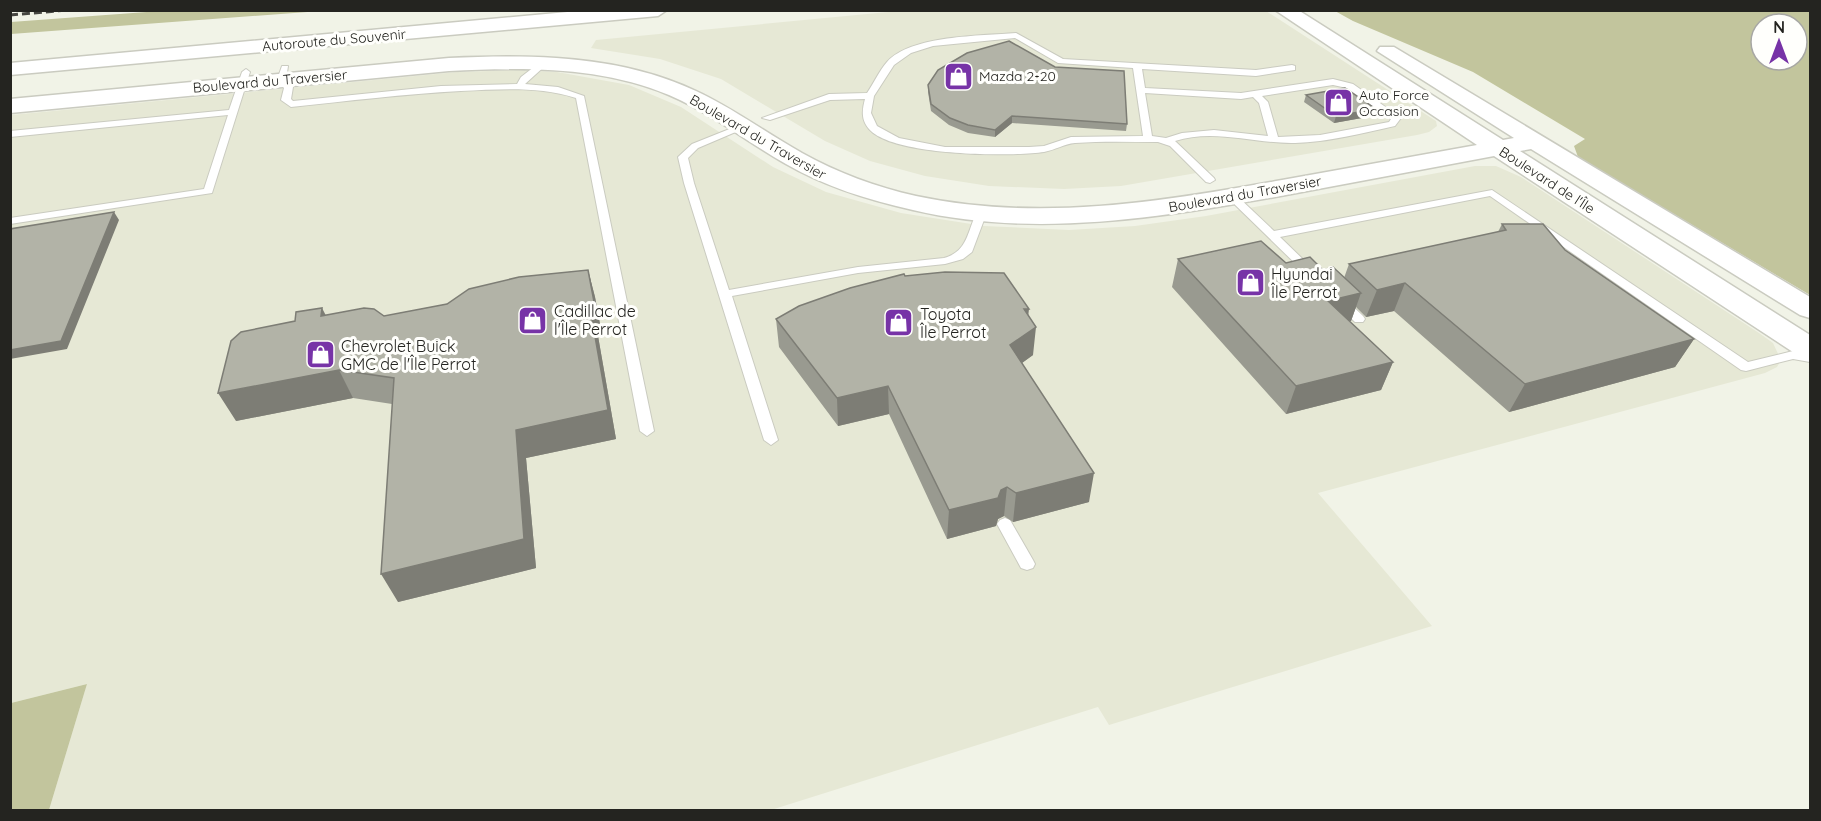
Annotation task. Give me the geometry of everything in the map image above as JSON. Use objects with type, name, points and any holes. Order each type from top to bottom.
[{"type":"main road","name":"Autoroute du Souvenir","points":[[217,31],[447,10]]},
{"type":"main road","name":"Autoroute du Souvenir","points":[[10,69],[658,10]]},
{"type":"main road","name":"Boulevard de l'Île","points":[[1284,10],[1475,134],[1506,137]]},
{"type":"main road","name":"Boulevard de l'Île","points":[[1365,38],[1810,349]]},
{"type":"main road","name":"Boulevard du Traversier","points":[[10,106],[490,51],[593,54],[657,66],[694,78],[726,93],[813,147],[859,167],[912,182],[976,193],[1042,198],[1076,198],[1210,180],[1475,134]]},
{"type":"main road","name":"Boulevard du Traversier","points":[[283,74],[460,64],[543,63],[610,71],[652,82],[693,98],[800,164],[835,180],[892,198],[981,212],[1024,216],[1101,216],[1166,209],[1232,197],[1506,137],[1537,141]]},
{"type":"main road","name":"Boulevard du Traversier","points":[[10,94],[244,78]]},
{"type":"main road","points":[[741,128],[766,118]]},
{"type":"main road","name":"Boulevard de l'Île","points":[[1537,141],[1810,309]]},
{"type":"lane","points":[[1140,90],[1241,96],[1320,82],[1343,84],[1390,112],[1396,118],[1392,124],[1296,140],[1186,135],[1167,141],[1071,140],[1045,148],[996,151],[922,147],[896,140],[873,128],[866,113],[870,96],[891,63],[908,51],[932,45],[976,40],[1016,36],[1055,60],[1137,68],[1256,73],[1292,68]]},
{"type":"lane","points":[[519,87],[524,79],[543,63]]},
{"type":"lane","points":[[1137,68],[1148,140]]},
{"type":"lane","points":[[283,74],[289,87],[286,100],[291,104],[444,90],[519,87],[577,94],[582,100],[647,430]]},
{"type":"lane","points":[[10,221],[208,192],[244,78]]},
{"type":"lane","points":[[1254,93],[1263,102],[1274,139]]},
{"type":"lane","points":[[766,118],[829,97],[870,96]]},
{"type":"lane","points":[[10,134],[234,112]]},
{"type":"lane","points":[[741,128],[695,146],[683,157],[689,183],[771,440]]},
{"type":"lane","points":[[1167,141],[1210,180]]},
{"type":"lane","points":[[1271,235],[1492,193],[1746,367],[1793,355],[1810,358]]},
{"type":"lane","points":[[1232,197],[1316,278]]},
{"type":"lane","points":[[725,294],[858,270],[945,261],[959,257],[966,252],[981,212]]},
{"type":"lane","points":[[1333,294],[1359,319]]},
{"type":"lane","points":[[1005,524],[1027,564]]},
{"type":"shaded area","points":[[909,10],[1266,11],[1436,121],[1437,126],[1429,132],[1417,135],[1121,186],[1064,189],[989,186],[925,176],[870,161],[825,141],[721,79],[660,59],[591,48],[596,40]]},
{"type":"shaded area","points":[[516,70],[557,72],[629,85],[681,107],[773,167],[826,192],[901,213],[984,226],[1069,230],[1135,226],[1206,216],[1475,166],[1496,166],[1521,177],[1759,333],[1773,343],[1781,360],[1777,367],[1765,373],[1318,493],[1432,626],[1109,725],[1098,707],[771,810],[49,810],[87,684],[11,703],[11,115],[457,72]]},
{"type":"green space","points":[[160,11],[321,11],[11,34],[11,22]]},
{"type":"green space","points":[[1335,11],[1810,11],[1810,295],[1578,157],[1574,146],[1585,139],[1473,72],[1353,21]]},
{"type":"green space","points":[[87,684],[49,810],[11,810],[11,703]]},
{"type":"building","points":[[1009,41],[1055,67],[1124,71],[1127,124],[1012,116],[995,130],[968,125],[950,118],[931,104],[928,85],[938,70],[967,53]]},
{"type":"building","points":[[1345,88],[1376,109],[1336,116],[1306,95]]},
{"type":"building","points":[[114,212],[61,341],[10,350],[10,229]]},
{"type":"building","points":[[1502,224],[1543,224],[1565,250],[1694,339],[1525,384],[1405,283],[1377,290],[1349,264],[1506,230]]},
{"type":"building","points":[[1261,241],[1286,263],[1310,257],[1323,270],[1333,267],[1361,293],[1328,301],[1393,362],[1296,386],[1178,259]]},
{"type":"building","points":[[588,270],[595,307],[590,308],[608,410],[516,430],[524,539],[381,574],[394,378],[339,370],[218,393],[231,341],[241,332],[295,321],[296,312],[322,308],[321,316],[364,308],[374,309],[384,316],[447,304],[469,289],[519,277]]},
{"type":"building","points":[[945,272],[1004,273],[1029,309],[1024,309],[1036,327],[1010,345],[1094,473],[1016,493],[1007,487],[1001,490],[998,498],[949,510],[888,386],[837,398],[776,319],[799,306],[850,288],[904,274],[905,276]]},
{"type":"railway","points":[[10,15],[68,10]]},
{"type":"place","name":"Mazda 2-20","points":[[958,76]]},
{"type":"place","name":"Auto Force Occasion","points":[[1338,103]]},
{"type":"place","name":"Hyundai Île Perrot","points":[[1250,283]]},
{"type":"place","name":"Cadillac de l'Île Perrot","points":[[533,320]]},
{"type":"place","name":"Toyota Île Perrot","points":[[899,323]]},
{"type":"place","name":"Chevrolet Buick GMC de l'Île Perrot","points":[[320,355]]}]
